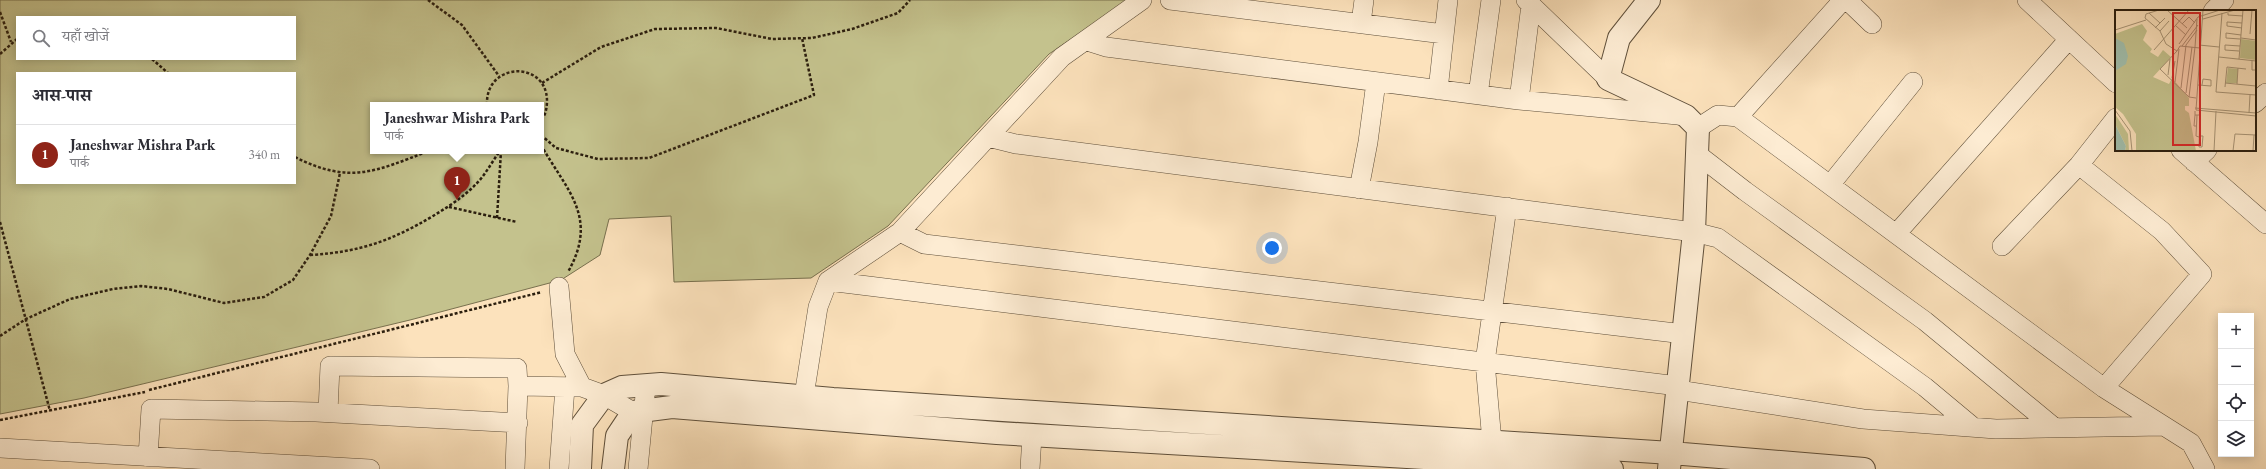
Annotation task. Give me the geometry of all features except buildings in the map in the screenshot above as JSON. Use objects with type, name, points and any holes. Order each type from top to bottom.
[{"type":"street","points":[[804,396],[818,306],[828,281],[900,232],[1062,57],[1087,41],[1142,0]]},
{"type":"street","points":[[1170,0],[1270,6],[1361,23],[1444,34]]},
{"type":"street","points":[[1361,23],[1364,0]]},
{"type":"street","points":[[1438,90],[1448,0]]},
{"type":"street","points":[[1478,95],[1491,0]]},
{"type":"street","points":[[1608,79],[1618,38],[1649,0]]},
{"type":"street","points":[[1738,117],[1843,0]]},
{"type":"street","points":[[1847,0],[1872,24]]},
{"type":"street","points":[[2027,0],[2115,83]]},
{"type":"street","points":[[2214,10],[2224,0]]},
{"type":"street","points":[[1519,100],[1529,3]]},
{"type":"street","points":[[1529,3],[1608,79],[1692,122]]},
{"type":"street","points":[[1896,234],[2069,39]]},
{"type":"street","points":[[1087,41],[1106,47],[1692,122],[1718,115],[1738,117],[2104,388],[2191,443],[2205,469]]},
{"type":"street","points":[[1359,189],[1368,142],[1376,82]]},
{"type":"street","points":[[1830,184],[1913,82]]},
{"type":"street","points":[[2256,103],[2266,93]]},
{"type":"street","points":[[2002,246],[2079,165],[2115,119]]},
{"type":"street","points":[[1670,461],[1694,232],[1697,154],[1692,122]]},
{"type":"street","points":[[988,137],[1016,144],[1694,232],[1718,238],[1925,387],[1972,427]]},
{"type":"street","points":[[1697,154],[1745,192],[1925,321],[2055,428]]},
{"type":"street","points":[[2194,154],[2266,224]]},
{"type":"street","points":[[2079,165],[2162,231],[2202,274],[2104,388]]},
{"type":"street","points":[[1492,442],[1485,362],[1507,207]]},
{"type":"street","points":[[900,232],[924,244],[1684,334]]},
{"type":"street","points":[[828,281],[1485,362],[1678,388],[1863,419],[1972,427],[2055,428],[2163,426]]},
{"type":"street","points":[[559,287],[565,354],[573,387],[559,469]]},
{"type":"street","points":[[328,412],[330,366],[518,368],[518,423],[515,469]]},
{"type":"street","points":[[580,469],[582,425],[604,395],[622,387],[661,384],[804,396],[1492,442],[1670,461],[1864,469]]},
{"type":"street","points":[[638,469],[638,411],[646,385]]},
{"type":"street","points":[[518,386],[573,387],[604,395],[638,411],[672,407],[1032,435],[1612,469]]},
{"type":"street","points":[[156,461],[151,409],[328,412],[518,423]]},
{"type":"street","points":[[613,469],[616,436],[638,411]]},
{"type":"street","points":[[1030,469],[1032,435]]},
{"type":"street","points":[[0,448],[156,461],[370,469]]},
{"type":"path","points":[[428,0],[462,25],[499,76]]},
{"type":"path","points":[[542,83],[601,47],[655,29],[716,28],[772,39],[802,38],[852,29],[898,13],[910,0]]},
{"type":"path","points":[[0,12],[11,42]]},
{"type":"path","points":[[544,138],[556,148],[598,159],[649,158],[683,146],[814,95],[802,38]]},
{"type":"path","points":[[0,54],[11,42],[16,40]]},
{"type":"path","points":[[153,60],[167,72]]},
{"type":"path","points":[[487,102],[491,85],[499,76],[510,71],[522,71],[533,75],[542,83],[547,94],[548,106],[544,114]]},
{"type":"path","points":[[0,420],[124,397],[559,287],[576,258],[582,234],[578,207],[564,180],[544,149]]},
{"type":"path","points":[[296,158],[309,165],[340,174],[372,172],[421,154]]},
{"type":"path","points":[[310,255],[338,253],[376,244],[402,234],[448,207],[482,177],[498,154]]},
{"type":"path","points":[[497,218],[500,154]]},
{"type":"path","points":[[0,336],[26,319],[70,299],[113,288],[141,286],[168,289],[224,303],[264,297],[293,280],[310,255],[331,216],[340,174]]},
{"type":"path","points":[[448,207],[517,222]]},
{"type":"path","points":[[0,222],[50,411]]},
{"type":"shaded area","points":[[0,0],[1129,0],[1049,54],[888,226],[811,278],[674,282],[671,216],[609,219],[600,255],[561,280],[410,320],[84,398],[0,414]]},
{"type":"place","name":"Janeshwar Mishra Park","points":[[457,200]]}]
